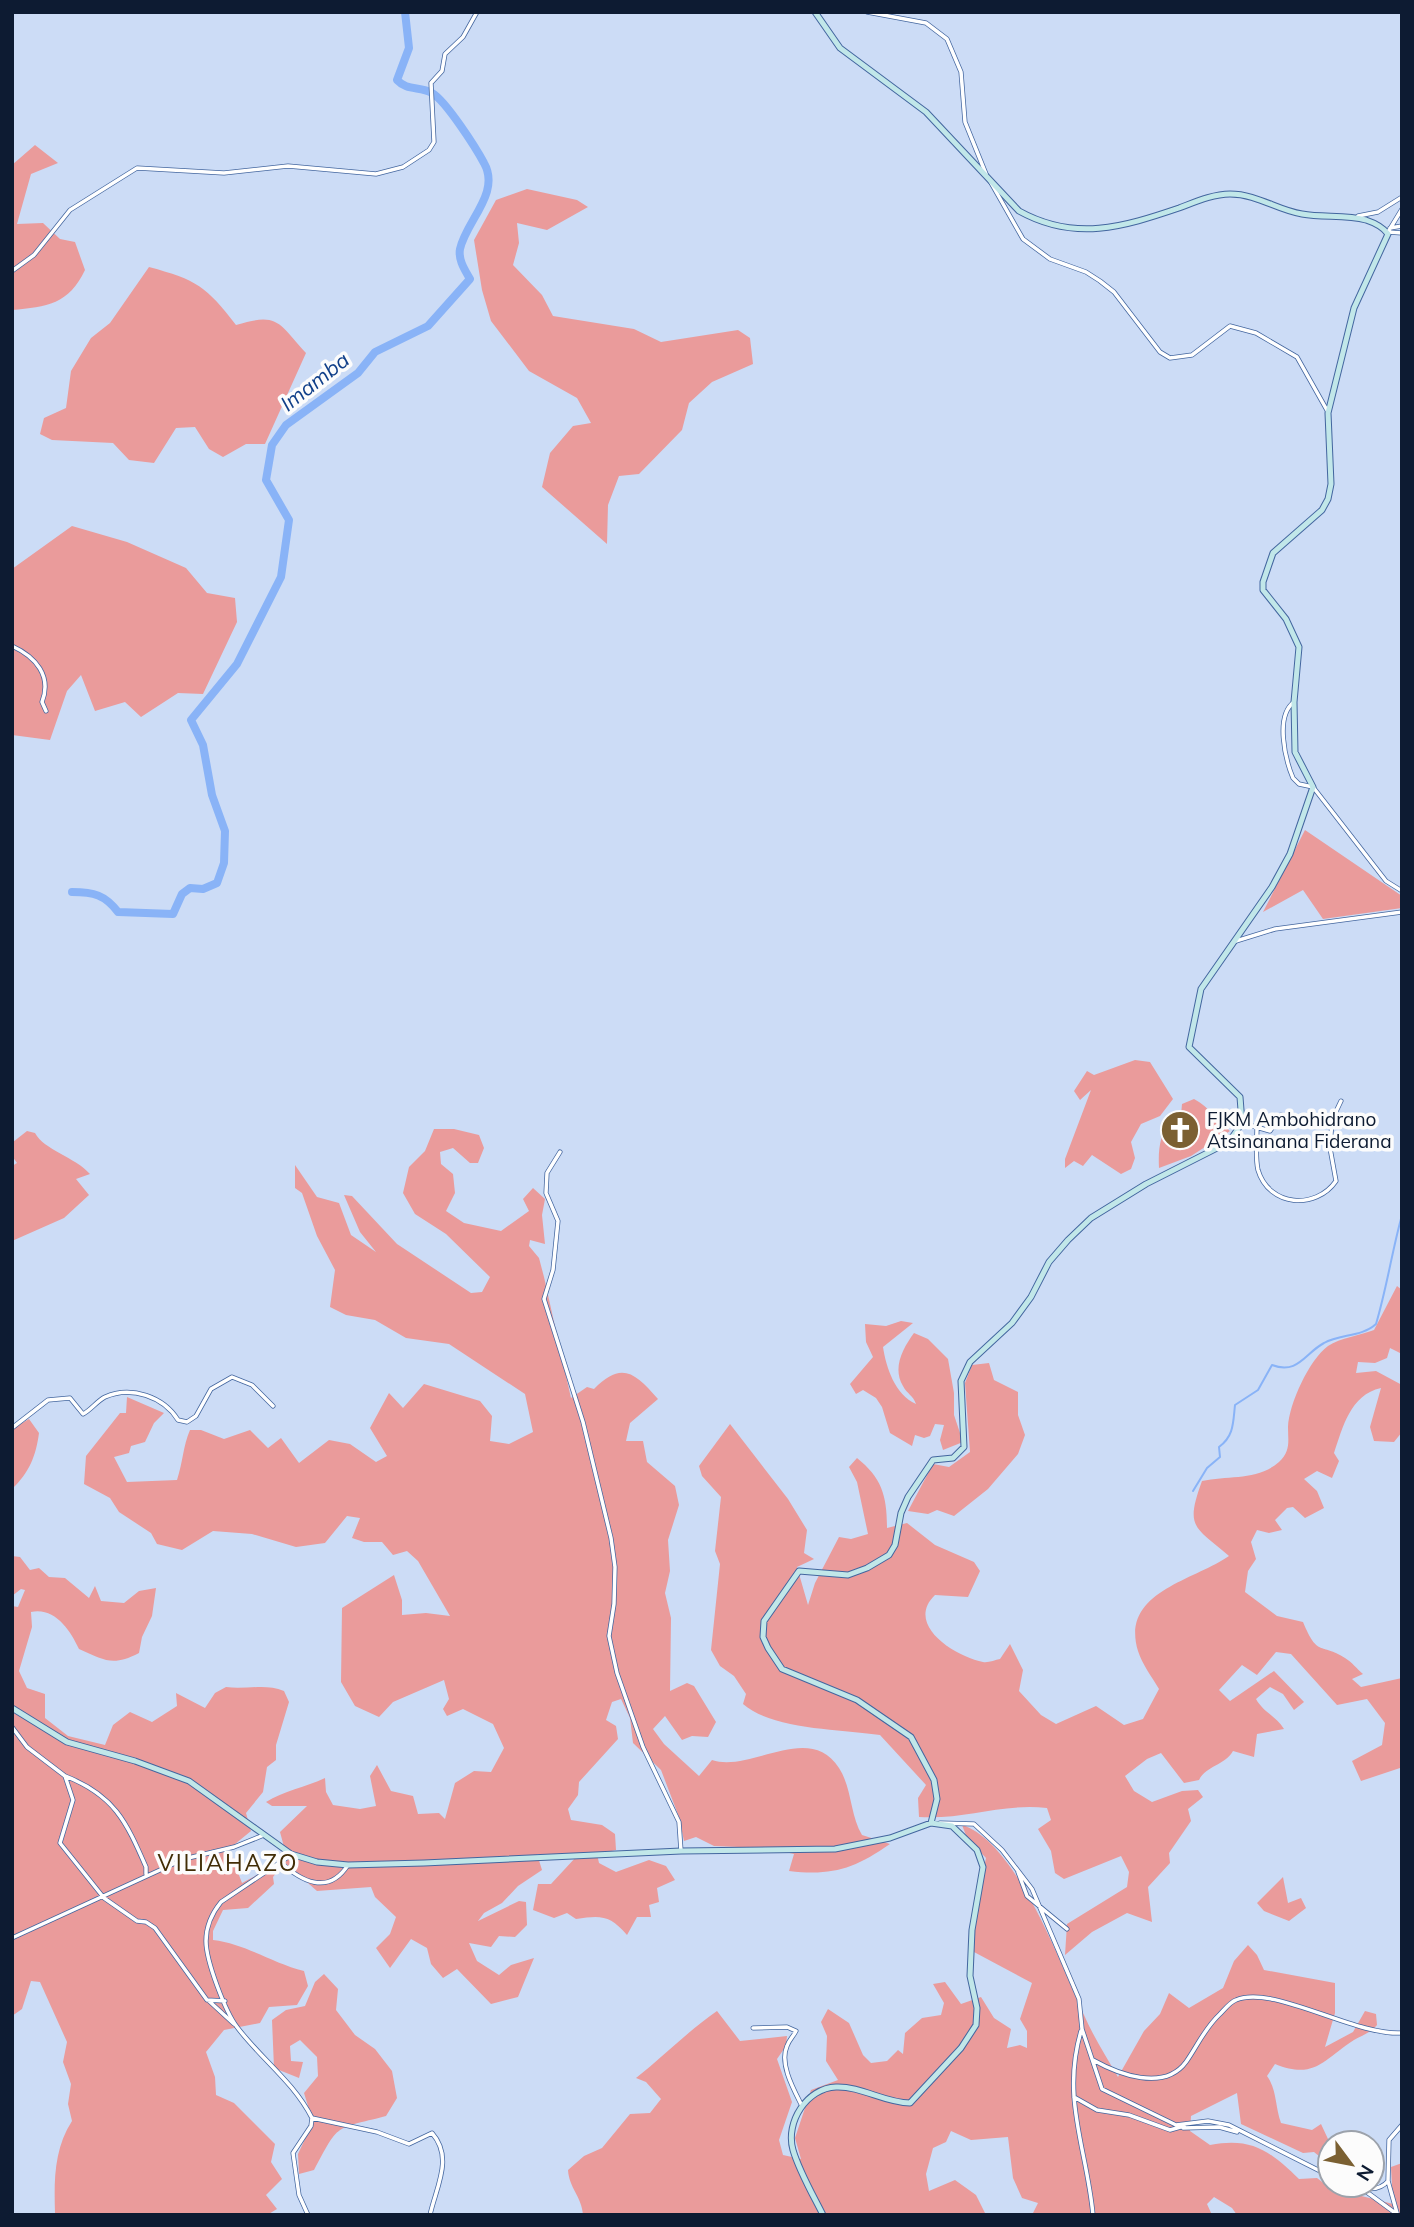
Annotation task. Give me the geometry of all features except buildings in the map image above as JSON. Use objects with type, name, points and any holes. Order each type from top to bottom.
[{"type":"street","points":[[12,271],[34,255],[70,210],[137,168],[224,173],[288,166],[376,173],[403,167],[429,150],[434,142],[431,83],[442,71],[445,54],[463,37],[477,12]]},
{"type":"street","points":[[815,12],[840,48],[926,112],[1019,211],[1029,217],[1089,232],[1132,224],[1230,194],[1260,198],[1301,214],[1353,218],[1402,233]]},
{"type":"street","points":[[867,12],[926,23],[947,39],[961,72],[965,122],[986,174],[1023,239],[1050,259],[1086,272],[1114,292],[1160,352],[1170,358],[1192,355],[1230,327],[1256,333],[1297,357],[1328,413]]},
{"type":"street","points":[[1353,218],[1378,212],[1402,197]]},
{"type":"street","points":[[1402,209],[1389,230],[1354,308],[1328,413],[1331,484],[1328,499],[1322,510],[1273,553],[1263,582],[1264,590],[1286,618],[1299,647],[1294,702],[1295,752],[1313,787],[1386,881],[1402,891]]},
{"type":"street","points":[[1389,230],[1402,226]]},
{"type":"street","points":[[12,646],[43,670],[48,687],[42,702],[46,711]]},
{"type":"street","points":[[1294,702],[1287,709],[1283,725],[1289,768],[1299,784],[1313,787]]},
{"type":"street","points":[[931,1823],[937,1798],[934,1780],[916,1743],[857,1700],[782,1669],[763,1637],[764,1621],[799,1571],[848,1575],[889,1555],[895,1545],[901,1513],[918,1478],[933,1460],[953,1458],[964,1447],[961,1381],[970,1362],[1012,1323],[1031,1297],[1049,1262],[1068,1240],[1091,1218],[1146,1184],[1228,1142],[1242,1123],[1240,1097],[1189,1047],[1201,989],[1272,887],[1290,854],[1313,787]]},
{"type":"street","points":[[1234,942],[1275,929],[1402,912]]},
{"type":"street","points":[[1257,1126],[1258,1171],[1281,1198],[1306,1202],[1321,1195],[1336,1181],[1330,1148],[1332,1120],[1342,1101]]},
{"type":"street","points":[[1242,1123],[1270,1131],[1281,1115],[1319,1124],[1332,1120]]},
{"type":"street","points":[[560,1152],[547,1173],[547,1193],[558,1220],[552,1270],[544,1299],[583,1422],[611,1538],[614,1604],[609,1636],[617,1673],[643,1747],[679,1822],[681,1851]]},
{"type":"street","points":[[12,1428],[53,1398],[70,1398],[83,1414],[106,1396],[133,1392],[145,1394],[166,1406],[178,1420],[187,1422],[196,1416],[211,1389],[232,1377],[252,1385],[273,1406]]},
{"type":"street","points":[[12,1708],[66,1742],[135,1761],[189,1781],[291,1854],[317,1862],[348,1865],[545,1860],[681,1851],[835,1849],[890,1838],[931,1823],[974,1824],[1018,1870],[1032,1889],[1079,1999],[1082,2029],[1102,2090],[1183,2127]]},
{"type":"street","points":[[12,1727],[27,1747],[65,1776],[93,1788],[121,1814],[146,1867],[146,1875]]},
{"type":"street","points":[[65,1776],[73,1800],[60,1843],[93,1888],[104,1898],[137,1921],[146,1922],[155,1928],[207,2000],[235,2024],[285,2077],[312,2118],[311,2126],[293,2153],[299,2195],[308,2215]]},
{"type":"street","points":[[823,2215],[793,2150],[793,2131],[802,2106],[813,2094],[835,2087],[910,2103],[974,2030],[977,2008],[970,1976],[972,1930],[983,1867],[977,1850],[961,1831],[952,1826],[931,1823]]},
{"type":"street","points":[[12,1938],[184,1859],[234,1847],[264,1835]]},
{"type":"street","points":[[235,2024],[206,1942],[213,1912],[231,1894],[291,1854]]},
{"type":"street","points":[[280,1862],[304,1882],[312,1884],[340,1876],[348,1865]]},
{"type":"street","points":[[1018,1870],[1027,1896],[1068,1929]]},
{"type":"street","points":[[1093,2060],[1131,2077],[1168,2076],[1184,2064],[1206,2027],[1235,2000],[1249,1997],[1284,2001],[1328,2018],[1376,2031],[1402,2033]]},
{"type":"street","points":[[207,2000],[225,2001]]},
{"type":"street","points":[[753,2028],[787,2027],[796,2031],[786,2047],[786,2058],[790,2081],[802,2106]]},
{"type":"street","points":[[1082,2029],[1074,2058],[1072,2096],[1075,2121],[1089,2176],[1093,2215]]},
{"type":"street","points":[[1072,2096],[1097,2110],[1129,2115],[1170,2130],[1217,2122],[1316,2169]]},
{"type":"street","points":[[312,2118],[377,2132],[412,2145],[432,2133],[442,2150],[443,2167],[430,2215]]},
{"type":"street","points":[[1397,2214],[1388,2181],[1389,2140],[1402,2124]]},
{"type":"street","points":[[1376,2199],[1397,2214]]},
{"type":"shaded area","points":[[35,145],[58,163],[31,174],[17,224],[43,223],[60,239],[75,242],[85,270],[72,290],[56,302],[12,310],[12,165]]},
{"type":"shaded area","points":[[527,189],[577,200],[588,207],[547,230],[517,223],[519,243],[513,265],[542,295],[553,316],[634,329],[661,342],[738,330],[750,338],[753,364],[712,382],[689,403],[682,430],[639,474],[619,476],[608,505],[607,544],[542,487],[550,453],[573,426],[591,423],[577,398],[529,371],[491,321],[482,290],[474,240],[496,200]]},
{"type":"shaded area","points":[[149,267],[179,276],[199,286],[236,325],[261,320],[277,323],[306,353],[265,444],[246,444],[223,457],[209,449],[195,427],[176,428],[154,463],[129,460],[113,443],[52,440],[40,434],[44,418],[66,408],[71,371],[91,338],[110,323]]},
{"type":"shaded area","points":[[72,526],[127,542],[186,568],[207,593],[235,598],[237,622],[203,694],[178,693],[141,717],[125,702],[95,711],[81,675],[67,691],[50,740],[12,735],[12,569]]},
{"type":"shaded area","points":[[1305,830],[1402,896],[1402,908],[1323,919],[1303,890],[1263,912]]},
{"type":"shaded area","points":[[1135,1060],[1150,1062],[1173,1099],[1160,1116],[1141,1124],[1131,1142],[1135,1158],[1131,1169],[1121,1174],[1092,1155],[1083,1166],[1074,1161],[1065,1168],[1065,1159],[1091,1090],[1080,1100],[1074,1091],[1087,1071],[1094,1075]]},
{"type":"shaded area","points":[[1194,1099],[1230,1131],[1191,1156],[1159,1168],[1160,1142],[1167,1124],[1171,1118],[1181,1115],[1182,1104]]},
{"type":"shaded area","points":[[434,1129],[454,1129],[479,1135],[484,1148],[478,1163],[470,1163],[453,1148],[440,1152],[441,1164],[453,1174],[455,1193],[446,1211],[464,1223],[501,1231],[529,1211],[523,1199],[533,1188],[545,1199],[542,1215],[545,1244],[530,1240],[529,1246],[539,1258],[571,1398],[587,1387],[594,1389],[612,1375],[628,1373],[642,1382],[658,1399],[630,1423],[626,1441],[643,1441],[647,1462],[675,1486],[679,1505],[668,1540],[670,1571],[665,1593],[671,1618],[670,1691],[687,1683],[694,1686],[716,1722],[708,1737],[692,1736],[682,1740],[665,1716],[653,1729],[664,1744],[699,1776],[712,1760],[744,1760],[796,1748],[812,1749],[827,1755],[843,1776],[862,1835],[890,1844],[842,1869],[804,1872],[789,1871],[794,1854],[767,1848],[714,1846],[696,1837],[684,1841],[679,1817],[661,1770],[633,1743],[630,1718],[621,1699],[612,1702],[606,1720],[616,1726],[618,1739],[579,1782],[578,1795],[568,1809],[571,1820],[602,1825],[615,1834],[616,1850],[597,1854],[599,1863],[616,1872],[649,1860],[666,1866],[675,1880],[657,1888],[659,1902],[649,1905],[651,1917],[637,1917],[627,1935],[604,1918],[576,1919],[567,1913],[554,1918],[533,1910],[538,1884],[551,1884],[576,1857],[537,1854],[542,1870],[518,1886],[502,1903],[484,1913],[478,1921],[519,1901],[526,1902],[527,1925],[515,1937],[499,1936],[491,1947],[469,1943],[477,1961],[499,1975],[511,1965],[534,1958],[518,1997],[491,2004],[457,1969],[443,1978],[431,1964],[427,1948],[411,1939],[390,1968],[376,1948],[390,1934],[396,1917],[375,1897],[371,1887],[317,1891],[285,1863],[287,1858],[280,1832],[307,1806],[272,1806],[266,1802],[325,1778],[326,1792],[333,1805],[360,1809],[376,1806],[370,1776],[377,1765],[391,1791],[413,1796],[418,1814],[439,1813],[445,1819],[455,1783],[474,1771],[491,1772],[504,1748],[493,1724],[463,1709],[447,1716],[443,1709],[449,1699],[444,1680],[393,1702],[379,1717],[355,1706],[341,1682],[342,1608],[394,1575],[402,1600],[402,1615],[426,1613],[450,1616],[418,1561],[407,1551],[393,1555],[382,1542],[364,1542],[352,1538],[360,1518],[347,1516],[325,1543],[296,1547],[252,1534],[213,1531],[182,1550],[157,1544],[151,1533],[119,1512],[110,1498],[84,1484],[86,1456],[120,1413],[126,1413],[127,1397],[164,1413],[154,1423],[145,1442],[131,1446],[129,1453],[114,1457],[127,1482],[177,1480],[190,1430],[201,1430],[224,1439],[250,1430],[268,1448],[281,1438],[299,1463],[329,1440],[350,1444],[376,1462],[387,1456],[370,1428],[389,1393],[403,1408],[424,1384],[480,1401],[492,1416],[490,1441],[509,1444],[533,1432],[525,1394],[449,1344],[406,1338],[375,1320],[346,1315],[330,1307],[335,1270],[317,1236],[302,1193],[295,1188],[295,1165],[317,1197],[339,1203],[351,1235],[376,1252],[360,1232],[344,1195],[352,1196],[397,1244],[471,1293],[482,1292],[490,1277],[446,1234],[415,1214],[403,1193],[409,1167],[425,1151]]},
{"type":"shaded area","points":[[27,1131],[35,1133],[45,1144],[90,1174],[76,1179],[89,1195],[64,1218],[12,1241],[12,1166],[17,1163],[12,1156],[13,1142]]},
{"type":"shaded area","points":[[1397,1286],[1402,1290],[1402,1354],[1390,1348],[1387,1358],[1375,1363],[1358,1362],[1356,1373],[1376,1371],[1402,1385],[1402,1432],[1394,1442],[1374,1441],[1370,1427],[1381,1388],[1362,1397],[1349,1413],[1341,1433],[1334,1453],[1339,1461],[1332,1478],[1317,1471],[1304,1479],[1317,1491],[1324,1508],[1305,1518],[1293,1507],[1287,1508],[1275,1520],[1282,1530],[1269,1533],[1257,1530],[1251,1542],[1256,1559],[1248,1571],[1245,1592],[1277,1616],[1303,1622],[1316,1645],[1350,1661],[1363,1674],[1352,1679],[1361,1687],[1402,1678],[1400,1768],[1361,1781],[1352,1761],[1382,1745],[1385,1723],[1367,1699],[1337,1705],[1291,1654],[1276,1652],[1257,1675],[1242,1665],[1219,1690],[1230,1701],[1274,1671],[1304,1702],[1294,1710],[1283,1694],[1270,1687],[1256,1699],[1284,1729],[1257,1734],[1254,1757],[1233,1751],[1225,1760],[1206,1771],[1199,1780],[1184,1783],[1161,1753],[1147,1759],[1125,1776],[1134,1791],[1152,1802],[1182,1791],[1198,1790],[1203,1797],[1188,1809],[1191,1821],[1169,1853],[1170,1863],[1148,1887],[1152,1922],[1127,1913],[1092,1932],[1065,1955],[1067,1924],[1127,1887],[1129,1872],[1121,1856],[1064,1879],[1055,1873],[1051,1851],[1038,1829],[1051,1820],[1047,1808],[1014,1808],[952,1816],[919,1817],[918,1798],[926,1785],[880,1735],[789,1724],[756,1713],[743,1704],[746,1694],[734,1676],[720,1666],[711,1650],[720,1564],[715,1551],[721,1497],[702,1476],[699,1466],[730,1424],[788,1499],[807,1530],[804,1553],[814,1559],[797,1567],[808,1605],[815,1583],[839,1537],[851,1539],[868,1534],[857,1482],[849,1467],[857,1458],[872,1473],[881,1488],[886,1506],[887,1528],[907,1523],[935,1545],[974,1562],[980,1571],[968,1597],[935,1595],[927,1606],[929,1628],[937,1638],[960,1654],[985,1662],[1000,1659],[1010,1644],[1023,1670],[1019,1691],[1041,1715],[1056,1724],[1096,1706],[1124,1725],[1143,1719],[1159,1689],[1138,1651],[1135,1631],[1140,1615],[1149,1602],[1163,1591],[1229,1556],[1196,1525],[1194,1508],[1202,1481],[1252,1475],[1270,1468],[1283,1458],[1287,1450],[1292,1407],[1301,1383],[1314,1361],[1333,1343],[1374,1330]]},
{"type":"shaded area","points":[[901,1321],[913,1323],[883,1347],[893,1380],[902,1394],[916,1404],[900,1379],[899,1365],[906,1345],[914,1333],[928,1339],[948,1359],[954,1393],[954,1415],[963,1442],[943,1450],[940,1440],[944,1425],[935,1424],[930,1436],[924,1438],[915,1435],[912,1446],[890,1433],[882,1407],[876,1398],[863,1390],[856,1394],[850,1384],[873,1357],[866,1342],[865,1324],[886,1326]]},
{"type":"shaded area","points":[[989,1363],[994,1380],[1018,1392],[1018,1415],[1025,1435],[1018,1454],[988,1489],[954,1516],[937,1510],[928,1514],[908,1511],[933,1464],[949,1467],[970,1452],[965,1383],[972,1365]]},
{"type":"shaded area","points":[[29,1419],[39,1433],[36,1449],[31,1464],[12,1489],[12,1429]]},
{"type":"shaded area","points":[[12,1556],[20,1557],[30,1570],[39,1568],[49,1577],[65,1578],[89,1598],[95,1586],[101,1601],[124,1603],[139,1591],[156,1588],[152,1616],[142,1637],[139,1653],[122,1660],[102,1659],[79,1649],[71,1634],[54,1616],[40,1611],[31,1612],[32,1627],[19,1671],[27,1688],[45,1694],[45,1718],[68,1736],[105,1745],[113,1725],[130,1712],[152,1722],[177,1706],[176,1693],[205,1708],[215,1693],[226,1687],[270,1687],[284,1691],[289,1702],[276,1745],[276,1760],[267,1767],[263,1792],[246,1813],[251,1831],[229,1849],[242,1883],[277,1864],[279,1869],[273,1877],[274,1884],[248,1908],[223,1910],[213,1931],[213,1940],[237,1945],[304,1971],[308,1986],[297,2005],[269,2007],[260,2023],[224,2030],[206,2052],[215,2077],[216,2095],[234,2103],[275,2144],[271,2162],[282,2179],[266,2195],[277,2209],[267,2215],[55,2213],[58,2154],[72,2121],[68,2104],[71,2084],[63,2062],[67,2042],[40,1982],[31,1981],[22,2009],[12,2016],[12,1606],[18,1607],[25,1590],[21,1589],[12,1596]]},
{"type":"shaded area","points":[[962,1825],[982,1836],[1001,1855],[1018,1879],[1035,1907],[1091,2031],[1118,2077],[1144,2031],[1160,2014],[1169,1993],[1189,2008],[1223,1988],[1234,1961],[1248,1945],[1257,1955],[1264,1970],[1335,1983],[1335,2013],[1325,2047],[1353,2032],[1365,2011],[1376,2014],[1377,2025],[1374,2028],[1318,2066],[1300,2070],[1275,2064],[1267,2076],[1273,2087],[1281,2123],[1312,2130],[1321,2124],[1323,2129],[1316,2129],[1316,2154],[1303,2153],[1241,2124],[1237,2093],[1191,2116],[1190,2131],[1210,2145],[1238,2143],[1259,2148],[1299,2179],[1316,2178],[1316,2199],[1373,2199],[1393,2204],[1391,2167],[1402,2163],[1402,2215],[1237,2215],[1232,2208],[1214,2197],[1207,2204],[1212,2215],[1032,2215],[1038,2203],[1022,2198],[1013,2178],[1008,2137],[971,2140],[951,2131],[946,2142],[933,2148],[926,2174],[929,2191],[955,2180],[976,2195],[986,2215],[583,2215],[568,2170],[584,2156],[602,2148],[630,2114],[650,2113],[661,2099],[646,2082],[636,2078],[717,2011],[740,2041],[787,2036],[786,2046],[777,2059],[792,2102],[779,2140],[783,2155],[801,2159],[795,2138],[811,2090],[838,2080],[826,2061],[827,2036],[821,2022],[828,2009],[849,2023],[863,2055],[871,2063],[887,2061],[898,2050],[903,2054],[905,2033],[922,2018],[941,2015],[944,2003],[933,1984],[945,1982],[961,2004],[981,1997],[994,2018],[1011,2029],[1007,2048],[1020,2045],[1027,2048],[1027,2031],[1020,2019],[1032,1983],[974,1952],[976,1908],[986,1858],[967,1838]]},
{"type":"shaded area","points":[[1283,1877],[1288,1903],[1301,1898],[1306,1908],[1289,1921],[1264,1911],[1257,1903]]},
{"type":"shaded area","points":[[324,1974],[338,1989],[336,2010],[355,2035],[375,2049],[392,2071],[397,2098],[386,2116],[340,2130],[329,2143],[314,2170],[299,2174],[298,2154],[313,2122],[304,2093],[318,2076],[317,2057],[300,2040],[290,2046],[291,2061],[303,2062],[299,2078],[274,2068],[272,2020],[286,2010],[305,2006],[315,1982]]},
{"type":"waterway","name":"Imamba","points":[[72,892],[98,896],[118,912],[173,914],[182,894],[190,888],[203,889],[217,883],[224,863],[225,831],[212,795],[203,745],[191,720],[237,664],[281,577],[289,520],[266,480],[272,445],[286,425],[358,373],[375,352],[428,326],[470,279],[461,261],[460,249],[463,238],[481,207],[488,185],[488,174],[468,136],[438,98],[427,91],[405,86],[397,80],[409,48],[405,12]]},
{"type":"waterway","points":[[1193,1491],[1207,1468],[1220,1457],[1219,1447],[1230,1434],[1235,1405],[1258,1390],[1272,1365],[1295,1365],[1324,1343],[1364,1331],[1376,1324],[1402,1215]]},
{"type":"place","name":"FJKM Ambohidrano Atsinanana Fiderana","points":[[1180,1130]]},
{"type":"district","name":"VILIAHAZO","points":[[228,1863]]}]
